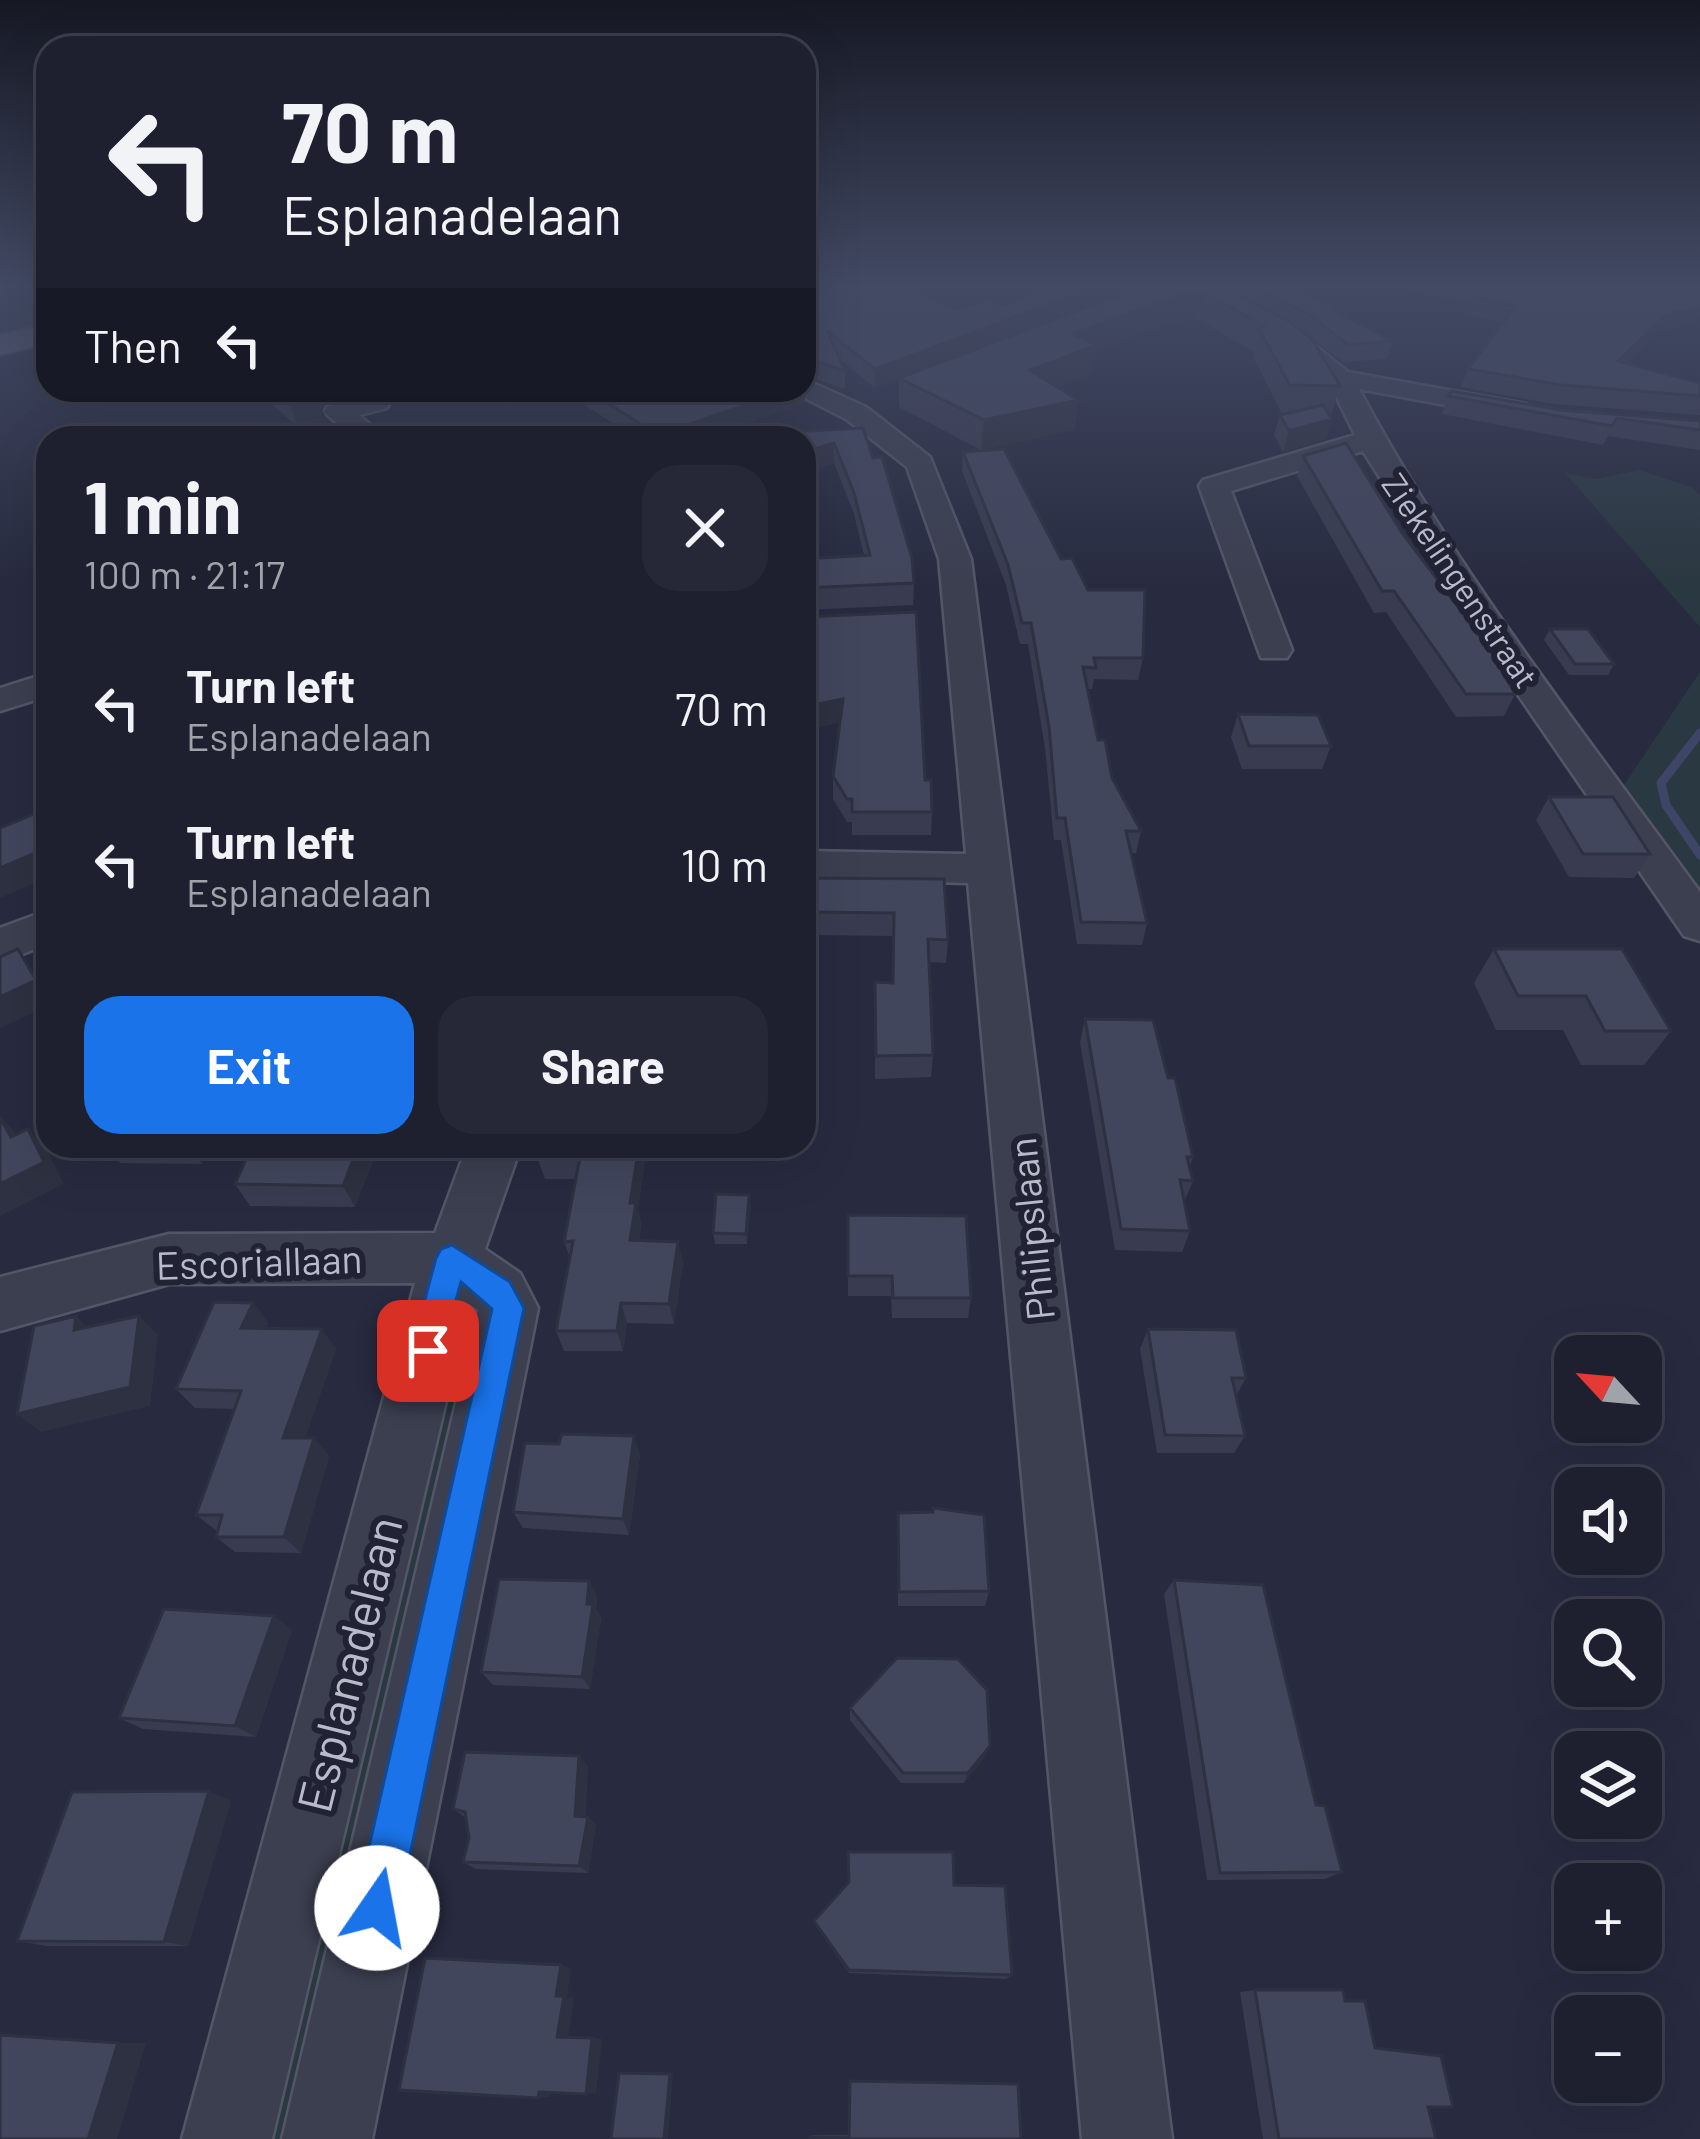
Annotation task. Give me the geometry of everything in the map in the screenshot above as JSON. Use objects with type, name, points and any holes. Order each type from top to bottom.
[{"type":"street","name":"Ziekelingenstraat","points":[[1343,384],[1370,440],[1510,657],[1700,925]]},
{"type":"street","points":[[1373,384],[1553,416]]},
{"type":"street","name":"Philipslaan","points":[[816,392],[856,412],[920,463],[955,559],[944,617],[992,869],[1127,2139]]},
{"type":"street","points":[[355,426],[338,412],[377,402]]},
{"type":"street","points":[[1274,650],[1214,486],[1370,440]]},
{"type":"street","points":[[0,700],[36,688]]},
{"type":"street","points":[[816,865],[992,869]]},
{"type":"street","points":[[0,947],[36,931]]},
{"type":"street","name":"Esplanadelaan","points":[[227,2139],[452,1258],[490,1158]]},
{"type":"street","name":"Esplanadelaan","points":[[327,2139],[508,1308],[499,1292],[452,1258]]},
{"type":"street","name":"Escoriallaan","points":[[0,1304],[169,1259],[452,1258]]},
{"type":"shaded area","points":[[1639,470],[1691,487],[1700,495],[1700,627],[1565,473],[1597,479]]},
{"type":"shaded area","points":[[1700,672],[1700,902],[1620,791]]},
{"type":"shaded area","points":[[476,1349],[300,2139],[236,2139],[435,1351]]},
{"type":"building","points":[[911,384],[1052,384],[1078,400],[984,420]]},
{"type":"building","points":[[1554,384],[1700,384],[1700,396]]},
{"type":"building","points":[[1452,391],[1561,410],[1700,421],[1700,430],[1617,418],[1612,426],[1448,396]]},
{"type":"building","points":[[606,402],[754,402],[684,426],[644,426]]},
{"type":"building","points":[[1323,405],[1332,419],[1289,431],[1280,415]]},
{"type":"building","points":[[863,428],[873,458],[882,457],[912,558],[914,583],[816,587],[816,558],[870,555],[854,493],[834,443],[816,448],[816,431]]},
{"type":"building","points":[[1346,443],[1402,533],[1490,649],[1515,694],[1466,694],[1394,591],[1382,591],[1303,456]]},
{"type":"building","points":[[1004,449],[1061,559],[1072,558],[1088,590],[1145,590],[1143,658],[1094,658],[1096,668],[1083,667],[1098,740],[1105,740],[1112,778],[1141,831],[1126,831],[1147,923],[1081,922],[1065,818],[1057,818],[1049,727],[1031,623],[1022,623],[1008,565],[963,452]]},
{"type":"building","points":[[916,612],[925,780],[931,780],[932,812],[852,812],[852,799],[847,799],[833,776],[843,699],[816,705],[816,616]]},
{"type":"building","points":[[1550,629],[1588,629],[1614,664],[1575,664]]},
{"type":"building","points":[[1238,714],[1318,715],[1331,746],[1249,746]]},
{"type":"building","points":[[1549,797],[1613,797],[1650,854],[1583,854]]},
{"type":"building","points":[[36,813],[36,853],[0,868],[0,828]]},
{"type":"building","points":[[816,878],[944,879],[948,940],[928,939],[933,1055],[876,1056],[875,982],[893,983],[894,913],[816,912]]},
{"type":"building","points":[[18,949],[36,980],[0,997],[0,957]]},
{"type":"building","points":[[1494,949],[1622,949],[1671,1031],[1605,1031],[1586,996],[1518,996]]},
{"type":"building","points":[[1085,1019],[1153,1020],[1168,1078],[1175,1078],[1193,1157],[1187,1157],[1193,1181],[1180,1180],[1190,1231],[1121,1229]]},
{"type":"building","points":[[0,1118],[11,1137],[28,1129],[36,1158],[44,1162],[0,1184]]},
{"type":"building","points":[[247,1158],[354,1158],[343,1186],[235,1184]]},
{"type":"building","points":[[580,1158],[637,1158],[630,1240],[678,1242],[669,1304],[621,1303],[617,1331],[556,1331],[573,1241],[564,1242]]},
{"type":"building","points":[[716,1194],[749,1195],[746,1234],[713,1233]]},
{"type":"building","points":[[848,1215],[966,1216],[971,1298],[893,1298],[892,1276],[848,1276]]},
{"type":"building","points":[[214,1302],[253,1303],[241,1328],[322,1329],[283,1438],[314,1438],[284,1537],[216,1537],[222,1515],[196,1515],[241,1391],[176,1389]]},
{"type":"building","points":[[76,1316],[74,1330],[139,1316],[130,1387],[17,1414],[34,1326]]},
{"type":"building","points":[[1148,1329],[1236,1330],[1246,1378],[1232,1378],[1245,1436],[1165,1435]]},
{"type":"building","points":[[562,1434],[634,1436],[623,1519],[513,1512],[525,1443],[559,1444]]},
{"type":"building","points":[[933,1508],[984,1515],[989,1591],[899,1592],[898,1513],[933,1512]]},
{"type":"building","points":[[499,1579],[589,1581],[587,1604],[593,1604],[582,1677],[481,1672]]},
{"type":"building","points":[[1174,1580],[1263,1585],[1316,1805],[1325,1806],[1342,1872],[1220,1873]]},
{"type":"building","points":[[164,1609],[274,1616],[235,1726],[119,1718]]},
{"type":"building","points":[[897,1658],[958,1659],[987,1690],[990,1746],[968,1773],[903,1773],[850,1708]]},
{"type":"building","points":[[465,1752],[579,1756],[575,1816],[588,1817],[579,1866],[463,1862],[469,1838],[465,1812],[453,1809]]},
{"type":"building","points":[[209,1791],[164,1942],[17,1941],[72,1792]]},
{"type":"building","points":[[848,1852],[953,1852],[954,1885],[1005,1886],[1012,1975],[849,1970],[814,1921],[849,1882]]},
{"type":"building","points":[[425,1958],[561,1965],[556,1996],[564,1996],[557,2037],[592,2038],[586,2094],[539,2092],[538,2098],[399,2090]]},
{"type":"building","points":[[1255,1990],[1343,1990],[1345,2001],[1365,2001],[1375,2048],[1441,2056],[1453,2107],[1428,2107],[1436,2139],[1279,2139]]},
{"type":"building","points":[[0,2035],[118,2043],[88,2139],[0,2139]]},
{"type":"building","points":[[619,2073],[670,2074],[664,2139],[611,2139]]},
{"type":"building","points":[[850,2081],[1018,2084],[1021,2139],[810,2139],[849,2138]]},
{"type":"waterway","points":[[1700,733],[1661,783],[1666,805],[1700,855]]},
{"type":"route","points":[[377,1908],[508,1308],[499,1292],[452,1258],[428,1351]]}]
